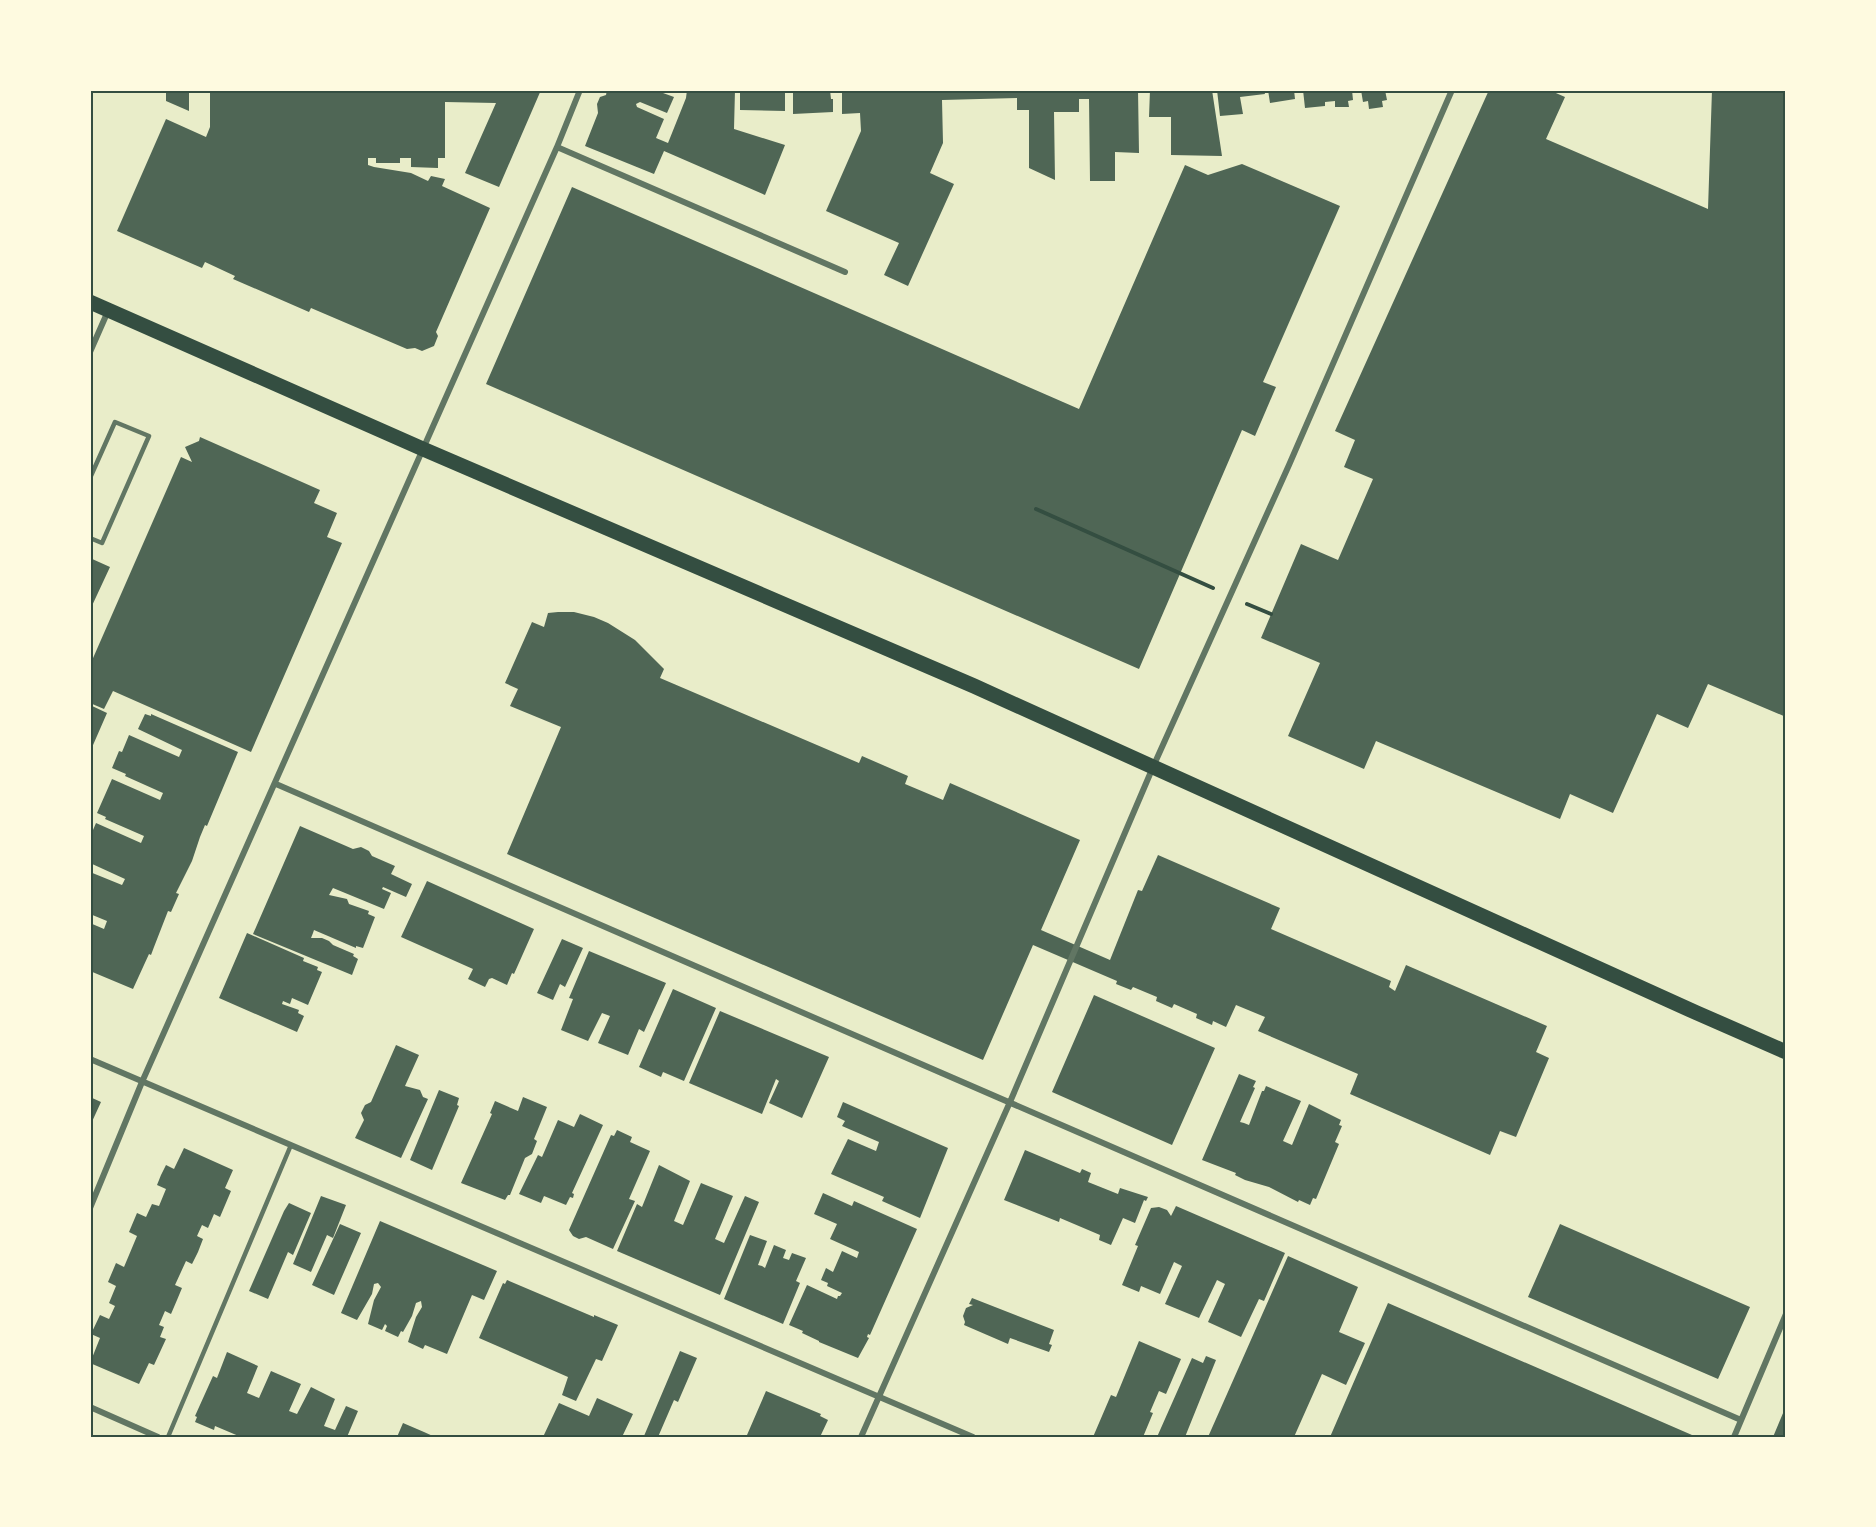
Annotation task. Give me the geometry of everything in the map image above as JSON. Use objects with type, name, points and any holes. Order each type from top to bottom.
[{"type":"main road","points":[[90,302],[423,449],[974,686],[1697,1014],[1786,1052]]},
{"type":"street","points":[[90,1208],[142,1082],[276,784],[557,147],[580,90]]},
{"type":"street","points":[[861,1437],[1010,1102],[1153,767],[1289,465],[1452,90]]},
{"type":"street","points":[[557,147],[846,272]]},
{"type":"street","points":[[90,352],[109,311]]},
{"type":"street","points":[[276,784],[1741,1420]]},
{"type":"street","points":[[90,1059],[973,1437]]},
{"type":"street","points":[[1734,1437],[1786,1314]]},
{"type":"street","points":[[90,1407],[158,1437]]},
{"type":"lane","points":[[90,478],[115,422],[149,436],[102,543],[90,538]]},
{"type":"lane","points":[[168,1437],[291,1145]]},
{"type":"path","points":[[1036,509],[1218,590]]},
{"type":"path","points":[[1239,600],[1271,614]]},
{"type":"building","points":[[166,90],[189,90],[189,111],[166,101]]},
{"type":"building","points":[[210,90],[541,90],[499,187],[465,173],[496,103],[445,102],[445,158],[438,158],[438,168],[411,167],[411,158],[400,158],[400,163],[376,163],[376,158],[368,158],[368,165],[374,167],[411,173],[428,181],[431,176],[445,179],[442,186],[490,208],[436,332],[438,336],[434,346],[422,351],[415,348],[407,349],[311,308],[309,312],[233,279],[235,276],[205,262],[202,268],[117,231],[166,119],[206,137],[210,127]]},
{"type":"building","points":[[607,90],[663,90],[663,93],[674,97],[667,113],[640,102],[636,104],[637,107],[664,119],[656,138],[668,143],[687,90],[735,90],[734,129],[785,145],[765,195],[664,151],[654,174],[585,146],[598,113],[597,104],[600,97],[606,95]]},
{"type":"building","points":[[740,90],[785,90],[785,111],[740,110]]},
{"type":"building","points":[[793,90],[830,90],[833,112],[793,114]]},
{"type":"building","points":[[842,90],[1138,90],[1139,153],[1115,152],[1115,181],[1090,181],[1089,99],[1079,99],[1079,112],[1054,112],[1055,180],[1029,168],[1029,110],[1017,110],[1017,98],[942,100],[943,143],[930,173],[954,184],[908,286],[884,275],[899,243],[826,211],[861,131],[860,113],[842,114]]},
{"type":"building","points":[[1150,90],[1212,90],[1222,156],[1171,155],[1171,117],[1149,117]]},
{"type":"building","points":[[1217,90],[1264,90],[1265,94],[1240,97],[1243,114],[1220,116]]},
{"type":"building","points":[[1268,90],[1294,90],[1295,99],[1270,103]]},
{"type":"building","points":[[1303,90],[1352,90],[1353,100],[1348,101],[1349,107],[1335,107],[1335,101],[1325,102],[1325,106],[1305,108]]},
{"type":"building","points":[[1361,90],[1385,90],[1387,100],[1382,101],[1383,107],[1369,109],[1368,101],[1363,102]]},
{"type":"building","points":[[1489,90],[1549,90],[1565,97],[1546,139],[1708,209],[1712,90],[1786,90],[1786,717],[1708,684],[1688,728],[1657,714],[1613,813],[1570,794],[1560,819],[1376,741],[1364,769],[1288,736],[1320,663],[1261,638],[1301,544],[1338,560],[1373,479],[1344,467],[1355,440],[1335,431]]},
{"type":"building","points":[[1242,164],[1340,206],[1263,382],[1276,387],[1255,436],[1242,430],[1139,669],[486,384],[572,187],[1079,409],[1185,165],[1208,175]]},
{"type":"building","points":[[200,437],[320,490],[314,503],[337,513],[327,537],[342,543],[251,752],[113,691],[104,709],[90,703],[90,665],[181,457],[192,462],[185,447],[199,441]]},
{"type":"building","points":[[90,558],[110,567],[90,610]]},
{"type":"building","points":[[574,612],[594,617],[635,640],[664,669],[660,678],[859,763],[862,756],[908,776],[905,784],[943,800],[950,783],[1080,840],[1041,930],[1110,960],[1138,890],[1142,891],[1158,855],[1280,908],[1271,929],[1391,981],[1389,987],[1395,991],[1406,965],[1547,1026],[1536,1052],[1549,1058],[1516,1137],[1500,1131],[1490,1155],[1350,1094],[1358,1074],[1258,1031],[1265,1017],[1236,1005],[1226,1027],[1213,1021],[1212,1025],[1196,1018],[1197,1014],[1174,1004],[1172,1008],[1156,1001],[1157,997],[1133,987],[1131,990],[1116,984],[1117,981],[1033,945],[983,1060],[507,854],[561,727],[510,706],[518,689],[505,683],[532,622],[544,627],[548,613]]},
{"type":"building","points":[[90,705],[107,713],[90,752]]},
{"type":"building","points":[[145,714],[151,716],[151,714],[238,752],[176,893],[179,894],[171,912],[168,911],[151,955],[149,954],[133,989],[90,971],[90,923],[104,929],[107,921],[90,914],[90,872],[122,885],[125,879],[90,863],[90,837],[96,823],[141,843],[144,836],[105,819],[106,817],[97,813],[112,779],[160,800],[163,793],[112,768],[129,735],[179,757],[182,750],[138,729]]},
{"type":"building","points":[[300,826],[353,849],[361,847],[369,851],[372,856],[395,866],[391,874],[412,884],[406,897],[383,887],[382,889],[391,893],[384,909],[333,888],[329,895],[347,899],[349,904],[369,911],[368,914],[375,917],[363,948],[356,946],[356,948],[314,930],[311,938],[322,938],[354,954],[353,956],[358,959],[352,975],[253,934]]},
{"type":"building","points":[[427,881],[534,929],[507,985],[492,978],[485,987],[468,979],[473,969],[401,937]]},
{"type":"building","points":[[247,933],[304,958],[303,961],[318,967],[317,970],[322,972],[308,1005],[292,998],[290,1004],[283,1001],[282,1004],[299,1010],[298,1013],[304,1016],[297,1032],[219,998]]},
{"type":"building","points":[[562,939],[583,948],[565,987],[560,984],[553,1000],[537,993]]},
{"type":"building","points":[[589,951],[666,983],[644,1032],[639,1029],[628,1055],[598,1043],[610,1016],[602,1013],[588,1041],[561,1030],[573,999],[569,998]]},
{"type":"building","points":[[673,989],[716,1008],[684,1081],[663,1072],[661,1077],[639,1067]]},
{"type":"building","points":[[1094,995],[1215,1048],[1172,1145],[1052,1092]]},
{"type":"building","points":[[720,1011],[829,1057],[802,1118],[769,1103],[779,1081],[776,1079],[762,1114],[689,1083]]},
{"type":"building","points":[[396,1045],[419,1055],[405,1086],[420,1090],[423,1097],[428,1099],[401,1158],[355,1138],[364,1120],[361,1113],[365,1105],[371,1102]]},
{"type":"building","points":[[1239,1074],[1256,1081],[1240,1122],[1249,1125],[1266,1086],[1301,1101],[1283,1141],[1292,1145],[1309,1104],[1341,1120],[1339,1125],[1342,1126],[1335,1142],[1339,1144],[1316,1199],[1313,1198],[1310,1205],[1299,1200],[1298,1202],[1269,1187],[1245,1180],[1235,1175],[1236,1173],[1202,1160]]},
{"type":"building","points":[[439,1090],[459,1098],[457,1105],[459,1106],[432,1170],[410,1160]]},
{"type":"building","points":[[90,1097],[101,1102],[90,1126]]},
{"type":"building","points":[[523,1097],[547,1107],[534,1139],[537,1141],[532,1154],[525,1158],[510,1195],[505,1200],[461,1183],[492,1114],[490,1113],[495,1101],[518,1111]]},
{"type":"building","points":[[843,1102],[948,1148],[920,1218],[882,1201],[884,1197],[831,1174],[848,1139],[876,1151],[879,1142],[842,1126],[845,1121],[837,1117]]},
{"type":"building","points":[[580,1114],[603,1125],[572,1193],[573,1198],[570,1197],[566,1205],[544,1196],[541,1203],[519,1194],[538,1155],[542,1157],[558,1120],[574,1127]]},
{"type":"building","points":[[617,1130],[632,1137],[630,1142],[650,1151],[629,1199],[635,1201],[613,1249],[586,1237],[579,1239],[569,1230],[611,1135],[614,1136]]},
{"type":"building","points":[[184,1148],[233,1170],[225,1188],[231,1191],[220,1217],[214,1214],[208,1228],[202,1225],[197,1236],[203,1239],[198,1252],[192,1264],[186,1261],[175,1285],[182,1288],[177,1300],[171,1314],[165,1311],[159,1325],[164,1327],[160,1337],[166,1339],[154,1365],[149,1363],[139,1384],[90,1363],[100,1338],[91,1334],[100,1315],[109,1319],[115,1306],[109,1303],[116,1286],[108,1282],[116,1263],[124,1267],[137,1236],[129,1232],[137,1213],[146,1217],[152,1204],[159,1206],[166,1189],[157,1185],[161,1175],[166,1165],[174,1169]]},
{"type":"building","points":[[1025,1150],[1080,1173],[1082,1169],[1091,1173],[1088,1182],[1118,1194],[1120,1188],[1148,1197],[1146,1201],[1144,1200],[1135,1223],[1123,1218],[1111,1245],[1099,1240],[1100,1235],[1060,1218],[1059,1222],[1004,1200]]},
{"type":"building","points":[[659,1165],[690,1181],[674,1221],[683,1225],[701,1183],[733,1196],[715,1239],[724,1243],[745,1196],[759,1202],[720,1295],[617,1251],[637,1204],[642,1207]]},
{"type":"building","points":[[823,1193],[852,1206],[854,1201],[917,1229],[858,1358],[819,1342],[789,1325],[807,1285],[837,1299],[840,1296],[842,1293],[827,1286],[828,1283],[821,1280],[826,1268],[833,1272],[842,1251],[857,1258],[859,1252],[830,1239],[837,1224],[814,1214]]},
{"type":"building","points":[[321,1196],[346,1205],[333,1238],[327,1235],[311,1272],[293,1264]]},
{"type":"building","points":[[289,1203],[311,1213],[293,1255],[288,1252],[268,1299],[249,1291]]},
{"type":"building","points":[[1176,1206],[1285,1253],[1264,1301],[1259,1299],[1241,1337],[1208,1322],[1225,1284],[1217,1280],[1199,1318],[1165,1304],[1182,1266],[1174,1262],[1160,1294],[1141,1286],[1139,1292],[1122,1285],[1138,1246],[1135,1245],[1151,1208],[1159,1207],[1167,1210],[1171,1216]]},
{"type":"building","points":[[380,1221],[497,1271],[484,1300],[472,1295],[447,1354],[425,1345],[423,1349],[408,1342],[416,1317],[422,1307],[421,1301],[416,1303],[412,1316],[398,1337],[385,1331],[387,1326],[385,1324],[382,1330],[368,1324],[374,1300],[381,1287],[378,1283],[374,1284],[372,1294],[357,1320],[341,1313]]},
{"type":"building","points":[[340,1224],[361,1233],[334,1295],[312,1285]]},
{"type":"building","points":[[1560,1224],[1750,1307],[1718,1379],[1528,1297]]},
{"type":"building","points":[[750,1235],[767,1241],[758,1265],[765,1268],[774,1245],[786,1250],[783,1258],[789,1260],[792,1253],[806,1258],[796,1281],[800,1283],[783,1324],[724,1299]]},
{"type":"building","points":[[1288,1256],[1358,1287],[1339,1332],[1365,1343],[1346,1385],[1322,1374],[1294,1437],[1208,1437]]},
{"type":"building","points":[[507,1280],[618,1325],[602,1361],[596,1359],[576,1401],[562,1395],[568,1377],[479,1338],[503,1283],[505,1284]]},
{"type":"building","points":[[972,1298],[1054,1330],[1049,1352],[1010,1338],[1008,1344],[964,1325],[963,1316],[966,1308],[973,1305],[969,1304]]},
{"type":"building","points":[[1388,1303],[1692,1435],[1691,1437],[1330,1437]]},
{"type":"building","points":[[1139,1341],[1181,1359],[1166,1394],[1159,1391],[1143,1437],[1093,1437],[1111,1395],[1116,1397]]},
{"type":"building","points":[[680,1351],[697,1358],[678,1402],[674,1400],[658,1437],[645,1437],[644,1436]]},
{"type":"building","points":[[227,1352],[258,1366],[247,1393],[259,1398],[271,1371],[301,1384],[289,1411],[297,1414],[311,1387],[335,1399],[324,1426],[335,1430],[346,1406],[358,1411],[347,1437],[241,1437],[215,1426],[214,1430],[195,1422],[197,1417],[195,1416],[213,1376],[217,1378]]},
{"type":"building","points":[[1206,1356],[1216,1360],[1185,1437],[1157,1437],[1192,1358],[1203,1363]]},
{"type":"building","points":[[766,1391],[821,1414],[820,1416],[828,1420],[820,1437],[752,1437],[747,1435]]},
{"type":"building","points":[[597,1398],[633,1414],[622,1437],[543,1437],[559,1403],[589,1416]]},
{"type":"building","points":[[1786,1406],[1786,1437],[1773,1437]]},
{"type":"building","points":[[403,1423],[424,1432],[435,1437],[397,1437]]}]
